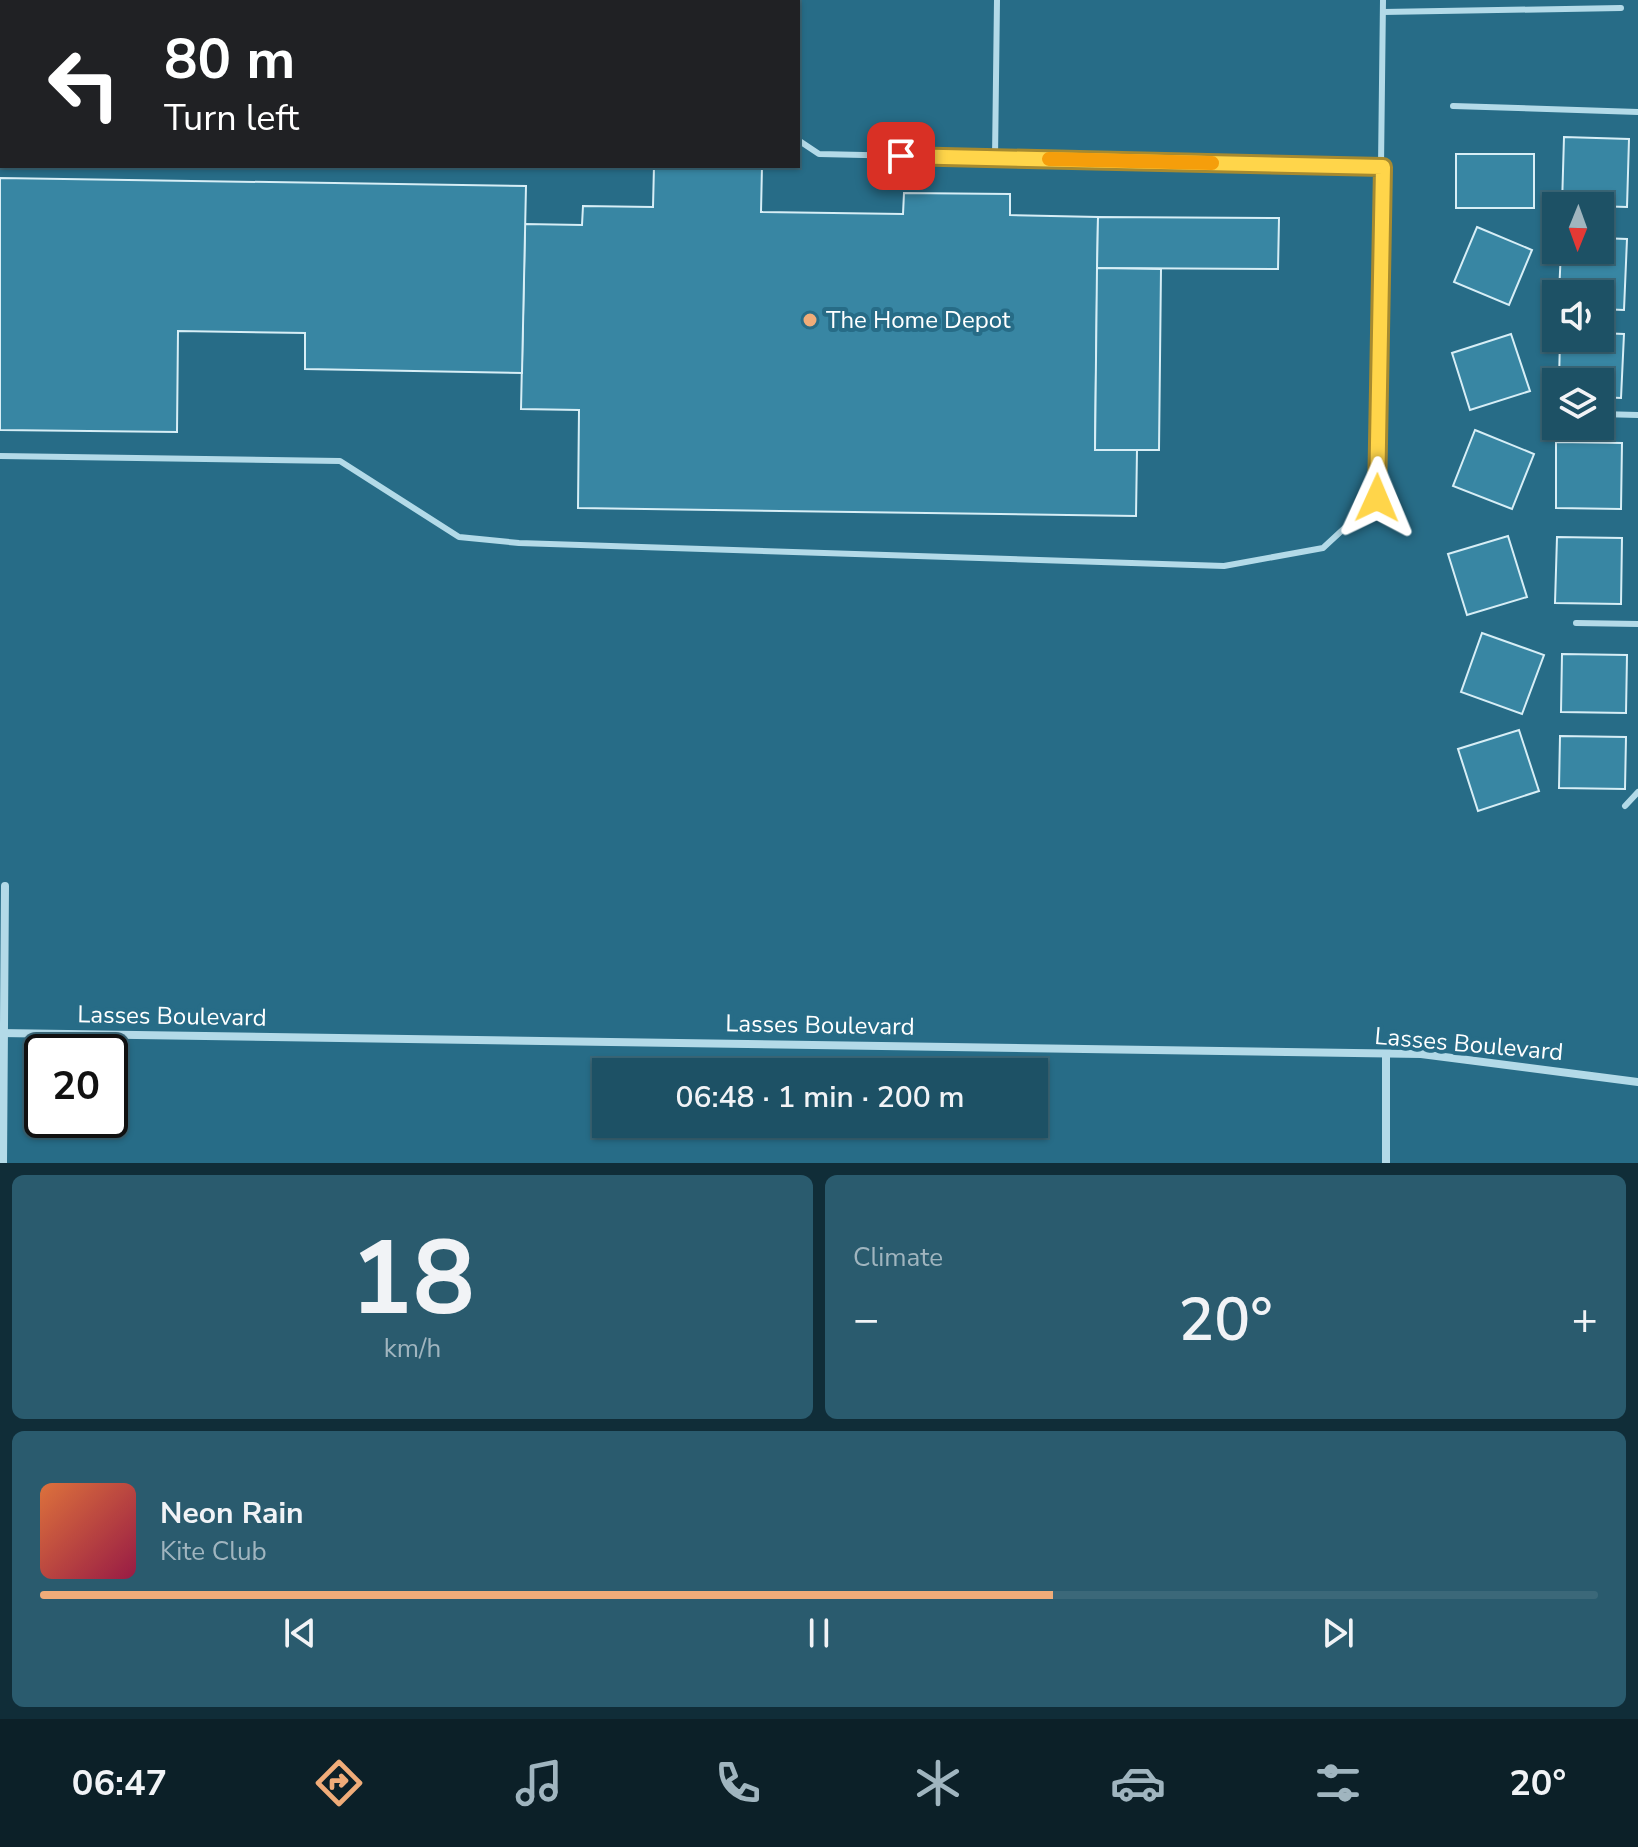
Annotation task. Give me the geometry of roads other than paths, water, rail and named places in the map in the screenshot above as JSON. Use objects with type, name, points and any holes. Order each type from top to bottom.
[{"type":"street","points":[[3,1163],[5,886]]},
{"type":"street","name":"Lasses Boulevard","points":[[2,1033],[1421,1054],[1638,1082]]},
{"type":"street","points":[[1386,1054],[1386,1163]]},
{"type":"lane","points":[[995,158],[997,0]]},
{"type":"lane","points":[[0,456],[340,461],[459,537],[519,543],[1224,566],[1323,548],[1377,498],[1383,0]]},
{"type":"lane","points":[[1447,0],[1447,11]]},
{"type":"lane","points":[[1525,0],[1525,9]]},
{"type":"lane","points":[[1383,12],[1621,8]]},
{"type":"lane","points":[[1453,106],[1638,112]]},
{"type":"lane","points":[[800,141],[819,154],[1383,167]]},
{"type":"lane","points":[[1614,414],[1638,415]]},
{"type":"lane","points":[[1576,623],[1638,624]]},
{"type":"lane","points":[[1625,806],[1638,792]]},
{"type":"place","name":"The Home Depot","points":[[810,320]]}]
